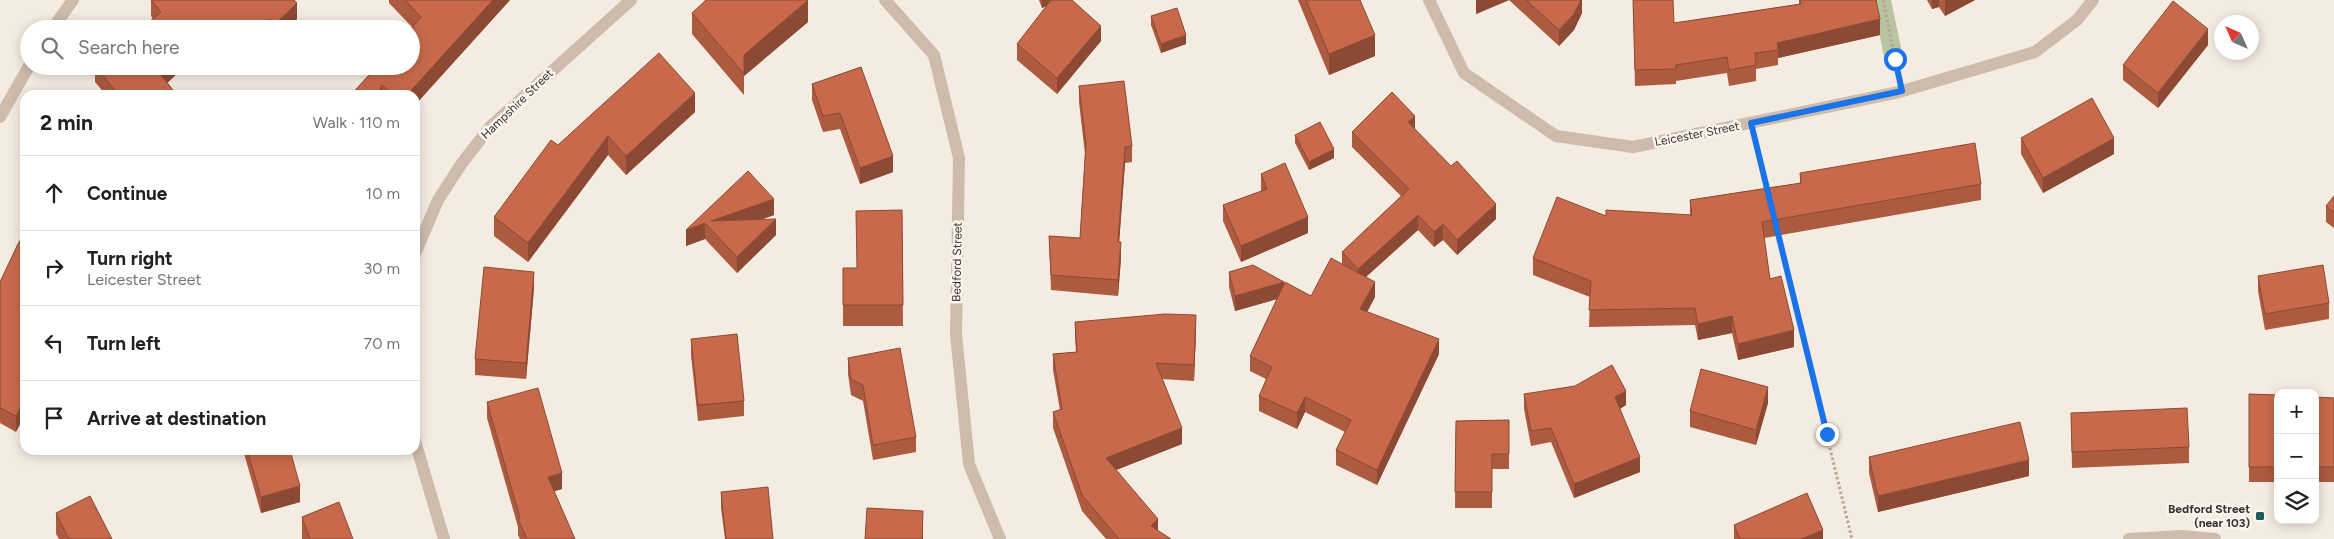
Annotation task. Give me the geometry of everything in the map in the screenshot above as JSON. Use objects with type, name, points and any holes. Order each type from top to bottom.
[{"type":"street","points":[[59,20],[73,0]]},
{"type":"street","name":"Hampshire Street","points":[[420,242],[438,200],[462,163],[490,126],[631,0]]},
{"type":"street","name":"Bedford Street","points":[[885,0],[934,55],[959,158],[956,334],[968,464],[1000,539]]},
{"type":"street","name":"Leicester Street","points":[[1429,0],[1464,73],[1556,136],[1633,146],[1902,91],[2035,52],[2077,20],[2093,0]]},
{"type":"street","points":[[0,117],[24,75]]},
{"type":"street","points":[[419,455],[444,539]]},
{"type":"street","points":[[2129,539],[2182,536],[2214,539]]},
{"type":"path","points":[[1884,0],[1902,91]]},
{"type":"path","points":[[1751,123],[1769,196]]},
{"type":"path","points":[[1778,232],[1852,539]]},
{"type":"green space","points":[[1873,0],[1891,0],[1903,57],[1885,62]]},
{"type":"building","points":[[151,0],[294,0],[297,3],[279,20],[152,20],[161,12]]},
{"type":"building","points":[[405,0],[493,0],[412,90],[388,90],[382,85],[380,90],[355,90],[369,75],[420,75],[418,20],[421,17]]},
{"type":"building","points":[[706,0],[808,0],[744,55],[744,74],[692,13]]},
{"type":"building","points":[[1051,0],[1072,0],[1101,26],[1057,78],[1017,44]]},
{"type":"building","points":[[1306,0],[1360,0],[1375,35],[1329,54]]},
{"type":"building","points":[[1526,0],[1581,0],[1574,14],[1559,30]]},
{"type":"building","points":[[1633,0],[1673,0],[1674,23],[1801,4],[1800,0],[1876,0],[1880,19],[1777,43],[1778,50],[1755,53],[1756,65],[1729,70],[1727,57],[1676,65],[1676,69],[1635,70]]},
{"type":"building","points":[[2173,1],[2208,29],[2158,93],[2123,65]]},
{"type":"building","points":[[1177,8],[1186,35],[1161,44],[1151,16]]},
{"type":"building","points":[[659,53],[695,93],[626,156],[608,136],[528,243],[494,217],[551,140],[558,145]]},
{"type":"building","points":[[861,67],[893,156],[860,168],[840,113],[823,116],[812,84]]},
{"type":"building","points":[[102,75],[161,75],[173,90],[115,90]]},
{"type":"building","points":[[1124,81],[1132,146],[1125,147],[1118,242],[1121,242],[1118,280],[1051,275],[1049,236],[1080,238],[1086,144],[1079,86]]},
{"type":"building","points":[[1392,92],[1415,116],[1408,122],[1451,166],[1457,161],[1496,204],[1457,240],[1443,224],[1434,232],[1418,215],[1358,269],[1342,252],[1409,189],[1352,132]]},
{"type":"building","points":[[2092,98],[2114,138],[2043,178],[2021,138]]},
{"type":"building","points":[[1320,122],[1334,149],[1309,162],[1295,135]]},
{"type":"building","points":[[1975,143],[1981,184],[1762,222],[1770,279],[1781,276],[1794,330],[1738,344],[1732,316],[1698,324],[1695,308],[1589,310],[1591,281],[1533,258],[1557,197],[1606,216],[1606,210],[1692,215],[1690,200],[1801,183],[1800,173]]},
{"type":"building","points":[[1285,163],[1308,217],[1241,246],[1223,205],[1267,189],[1261,174]]},
{"type":"building","points":[[748,171],[774,199],[711,221],[776,219],[737,257],[705,223],[686,230]]},
{"type":"building","points":[[2334,196],[2334,213],[2326,206]]},
{"type":"building","points":[[902,210],[903,305],[843,305],[843,268],[857,268],[856,211]]},
{"type":"building","points":[[20,241],[20,408],[16,416],[0,408],[0,282]]},
{"type":"building","points":[[1331,258],[1375,282],[1360,309],[1439,339],[1377,470],[1336,450],[1351,420],[1305,397],[1297,413],[1259,396],[1272,367],[1250,356],[1285,282],[1311,296]]},
{"type":"building","points":[[1253,265],[1284,282],[1235,296],[1229,272]]},
{"type":"building","points":[[2323,265],[2329,303],[2265,314],[2258,276]]},
{"type":"building","points":[[484,267],[534,272],[526,363],[475,359]]},
{"type":"building","points":[[1165,314],[1196,315],[1194,365],[1156,363],[1182,428],[1106,458],[1158,519],[1151,526],[1171,539],[1119,539],[1082,495],[1053,412],[1062,409],[1053,354],[1077,352],[1075,322]]},
{"type":"building","points":[[737,334],[744,401],[698,405],[691,339]]},
{"type":"building","points":[[900,348],[916,437],[873,445],[863,385],[851,379],[848,358]]},
{"type":"building","points":[[1612,365],[1626,391],[1615,397],[1640,457],[1574,484],[1551,428],[1531,431],[1524,394],[1575,386]]},
{"type":"building","points":[[1701,369],[1768,387],[1756,430],[1690,411]]},
{"type":"building","points":[[538,388],[562,473],[548,477],[575,539],[527,539],[518,519],[520,518],[487,402]]},
{"type":"building","points":[[2249,394],[2274,395],[2274,467],[2249,467]]},
{"type":"building","points":[[2319,397],[2334,398],[2334,467],[2319,467]]},
{"type":"building","points":[[2187,408],[2189,447],[2072,452],[2071,413]]},
{"type":"building","points":[[1509,420],[1509,454],[1492,454],[1492,492],[1455,492],[1456,421]]},
{"type":"building","points":[[2020,422],[2029,460],[1878,496],[1869,457]]},
{"type":"building","points":[[248,455],[291,455],[300,486],[261,497]]},
{"type":"building","points":[[768,487],[773,539],[726,539],[721,492]]},
{"type":"building","points":[[1807,493],[1823,530],[1801,539],[1740,539],[1734,525]]},
{"type":"building","points":[[90,496],[112,539],[69,539],[56,513]]},
{"type":"building","points":[[339,502],[353,539],[310,539],[302,517]]},
{"type":"building","points":[[867,508],[923,511],[922,539],[865,539]]},
{"type":"place","name":"Bedford Street (near 103)","points":[[2260,516]]},
{"type":"route","points":[[1827,434],[1751,123],[1902,91],[1895,59]]}]
